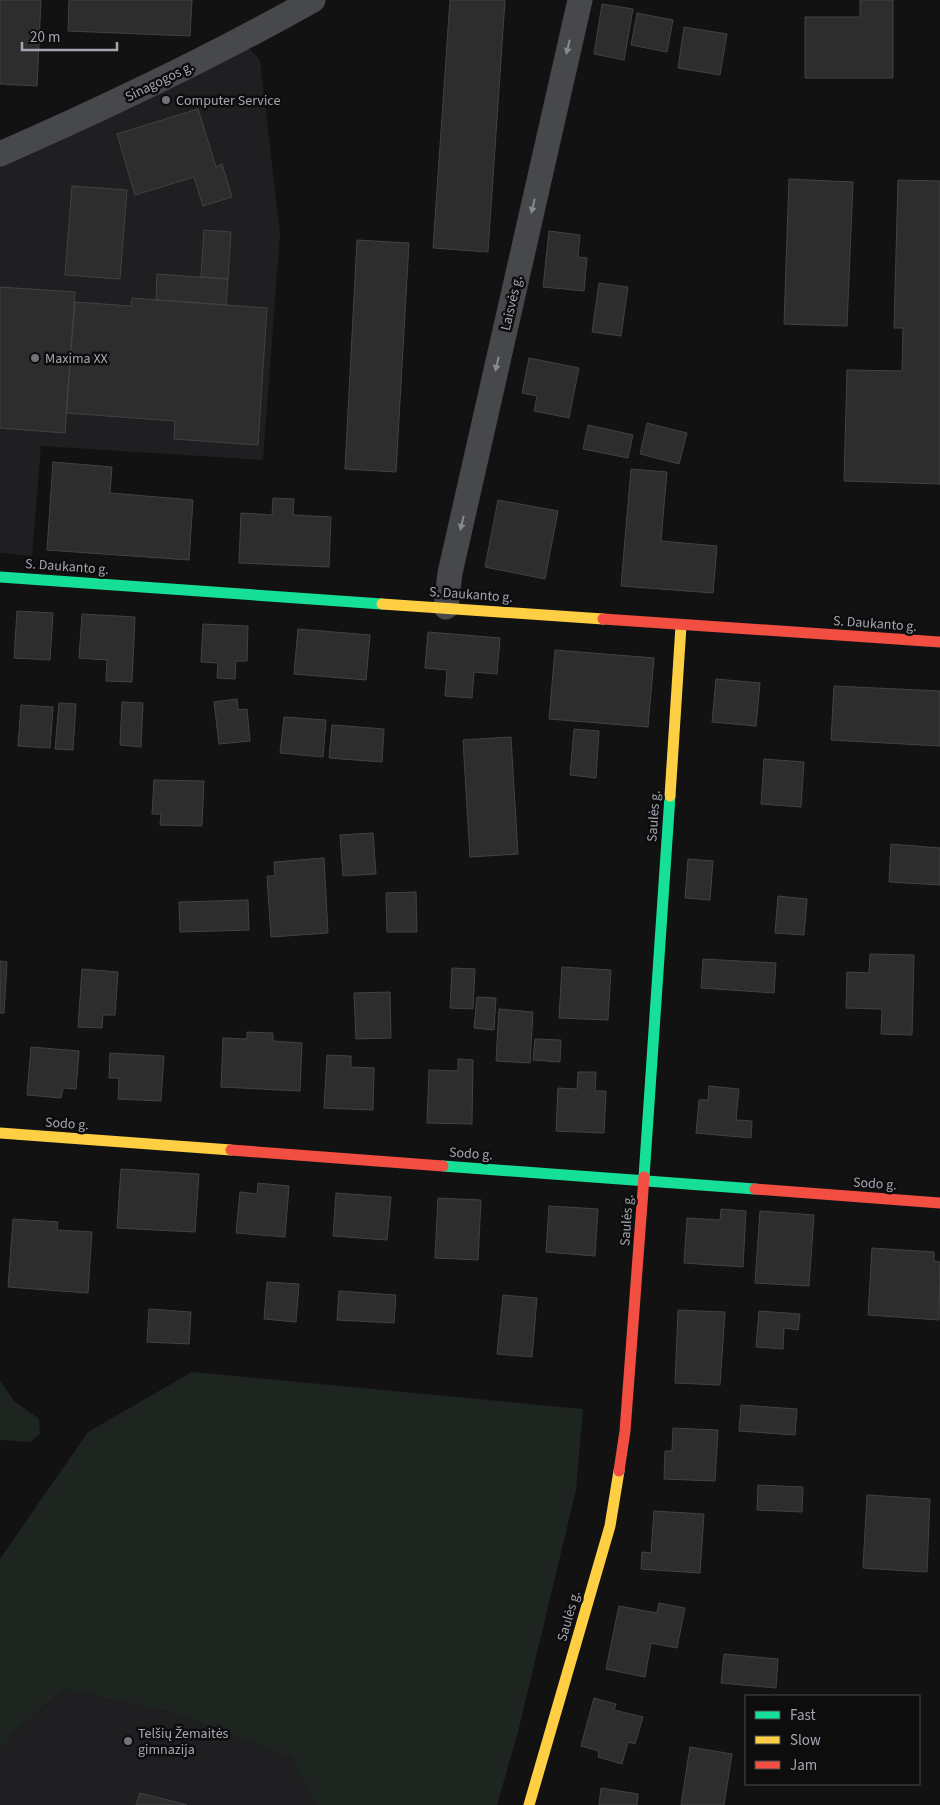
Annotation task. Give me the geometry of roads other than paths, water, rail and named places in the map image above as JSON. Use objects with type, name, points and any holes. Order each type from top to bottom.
[{"type":"street","name":"Sinagogos g.","points":[[0,154],[85,117],[242,40],[313,0]]},
{"type":"street","name":"Laisvės g.","points":[[446,607],[450,573],[580,0]]},
{"type":"street","name":"S. Daukanto g.","points":[[0,577],[446,607],[681,626],[940,642]]},
{"type":"street","name":"Saulės g.","points":[[529,1805],[610,1526],[625,1431],[644,1181],[681,626]]},
{"type":"street","name":"Sodo g.","points":[[0,1133],[940,1203]]},
{"type":"place","name":"Computer Service","points":[[166,100]]},
{"type":"place","name":"Maxima XX","points":[[35,358]]},
{"type":"place","name":"Telšių Žemaitės gimnazija","points":[[128,1741]]}]
